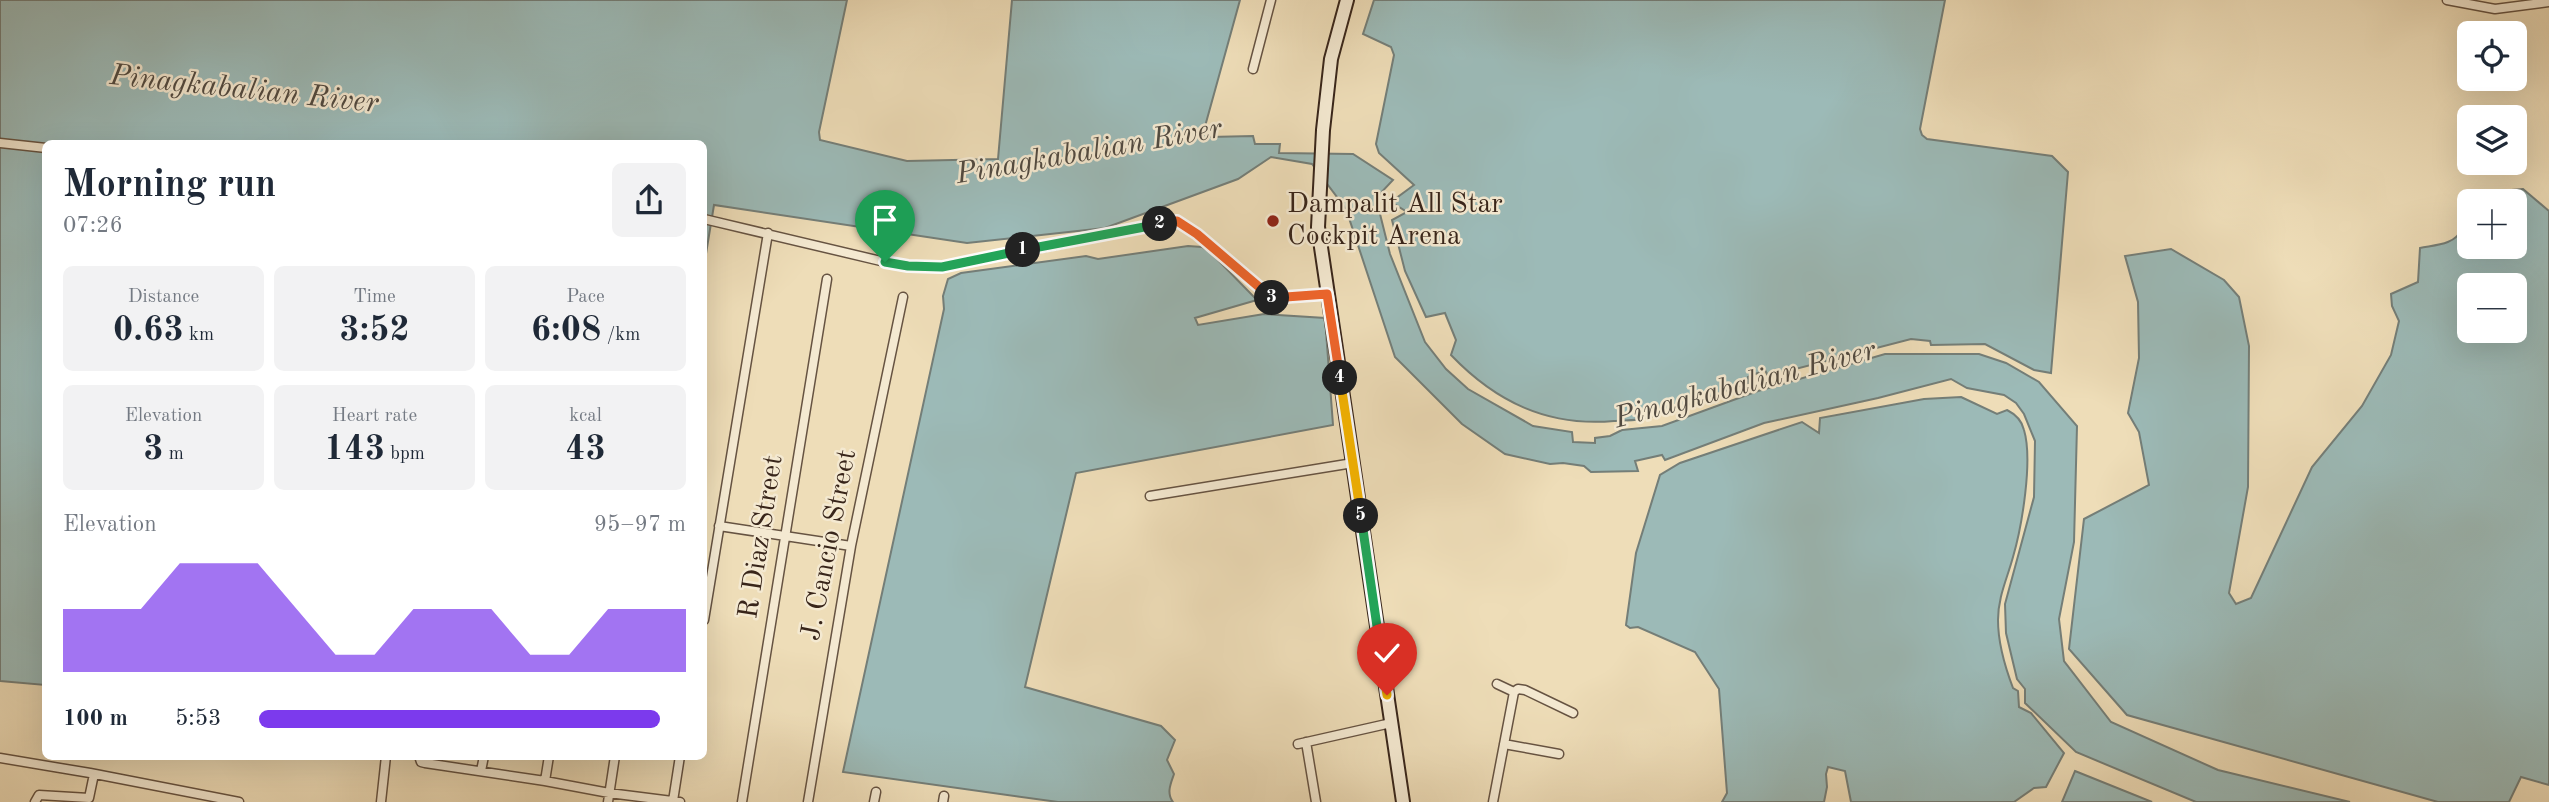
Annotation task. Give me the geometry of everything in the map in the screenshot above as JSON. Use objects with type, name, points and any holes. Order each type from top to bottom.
[{"type":"main road","points":[[1348,0],[1331,59],[1318,193],[1318,227],[1403,802]]},
{"type":"street","points":[[1253,69],[1271,0]]},
{"type":"street","points":[[2447,0],[2495,9],[2549,2]]},
{"type":"street","points":[[0,143],[42,148]]},
{"type":"street","points":[[707,220],[885,262],[942,267],[1177,221],[1197,234],[1271,298],[1327,294]]},
{"type":"street","points":[[708,563],[719,526],[768,233]]},
{"type":"street","name":"R Diaz Street","points":[[742,802],[827,279]]},
{"type":"street","name":"J. Cancio Street","points":[[808,802],[851,547],[903,297]]},
{"type":"street","points":[[1150,496],[1353,463]]},
{"type":"street","points":[[719,526],[851,547]]},
{"type":"street","points":[[1497,684],[1514,692],[1525,690],[1573,713]]},
{"type":"street","points":[[1493,802],[1514,692]]},
{"type":"street","points":[[1316,802],[1302,743],[1391,723]]},
{"type":"street","points":[[1504,744],[1559,754]]},
{"type":"street","points":[[0,758],[239,802]]},
{"type":"street","points":[[381,802],[386,760]]},
{"type":"street","points":[[422,760],[425,763],[545,780],[608,798],[676,802],[680,760]]},
{"type":"street","points":[[481,771],[483,760]]},
{"type":"street","points":[[545,780],[548,760]]},
{"type":"street","points":[[608,798],[614,760]]},
{"type":"street","points":[[35,802],[39,795],[89,798],[94,774]]},
{"type":"street","points":[[874,802],[876,792]]},
{"type":"water","name":"Pinagkabalian River","points":[[0,0],[847,0],[819,132],[820,140],[907,161],[998,159],[1012,0],[1240,0],[1204,130],[1209,137],[1253,136],[1255,144],[1280,144],[1279,153],[1353,154],[1393,180],[1376,198],[1390,254],[1425,342],[1446,369],[1468,389],[1533,426],[1572,432],[1573,442],[1595,443],[1595,438],[1610,436],[1622,430],[1662,426],[1758,391],[1885,354],[1979,354],[2006,363],[2039,382],[2077,426],[2074,542],[2059,619],[2064,661],[2111,722],[2218,770],[2350,802],[2196,802],[2076,752],[2025,703],[2025,689],[2017,679],[2006,633],[2005,604],[2034,497],[2035,441],[2024,414],[2016,403],[2004,395],[1967,388],[1951,379],[1764,423],[1665,460],[1662,455],[1635,461],[1638,471],[1591,472],[1584,466],[1550,464],[1505,454],[1462,424],[1395,357],[1346,209],[1312,164],[1271,157],[1238,179],[1105,228],[967,243],[714,205],[707,248],[707,140],[42,140],[42,685],[0,681]]},
{"type":"water","points":[[1374,0],[1945,0],[1920,129],[1922,135],[1927,139],[2052,156],[2068,172],[2051,373],[2034,370],[1985,344],[1931,345],[1930,341],[1911,339],[1768,376],[1765,370],[1748,377],[1748,383],[1672,411],[1638,420],[1567,420],[1525,408],[1505,398],[1468,372],[1451,355],[1456,340],[1445,313],[1426,317],[1405,271],[1392,220],[1407,212],[1391,202],[1414,185],[1379,153],[1376,144],[1394,55],[1391,47],[1363,34]]},
{"type":"water","points":[[2527,192],[2549,211],[2549,785],[2521,777],[2509,802],[2438,802],[2127,715],[2069,649],[2084,519],[2149,485],[2139,432],[2128,413],[2139,358],[2138,302],[2125,256],[2171,249],[2224,280],[2239,297],[2249,346],[2248,487],[2229,593],[2236,604],[2251,598],[2312,467],[2362,406],[2391,355],[2399,321],[2392,306],[2391,294],[2418,282],[2420,248],[2444,244],[2457,236],[2457,259],[2527,259]]},
{"type":"water","points":[[1188,246],[1202,247],[1210,252],[1257,300],[1195,318],[1198,325],[1264,314],[1325,318],[1333,425],[1076,473],[1025,687],[1161,726],[1175,740],[1167,760],[1174,774],[1169,792],[1173,802],[1058,802],[843,772],[944,309],[943,296],[948,279],[961,273],[1086,256],[1098,259]]},
{"type":"water","points":[[1961,397],[1997,414],[2007,410],[2018,418],[2024,430],[2027,458],[2023,511],[2003,588],[1998,628],[2007,672],[2013,688],[2018,691],[2019,707],[2031,713],[2064,753],[2046,787],[2034,788],[2014,802],[1851,802],[1845,771],[1828,767],[1824,802],[1722,802],[1727,793],[1719,689],[1695,652],[1638,627],[1630,628],[1626,625],[1636,553],[1660,475],[1680,463],[1802,422],[1819,433],[1820,418],[1924,399]]},
{"type":"water","points":[[2075,771],[2152,802],[2062,802]]},
{"type":"place","name":"Dampalit All Star Cockpit Arena","points":[[1273,221]]},
{"type":"route","points":[[885,262],[942,267],[1177,221],[1197,234],[1271,298],[1327,294],[1387,695]]}]
